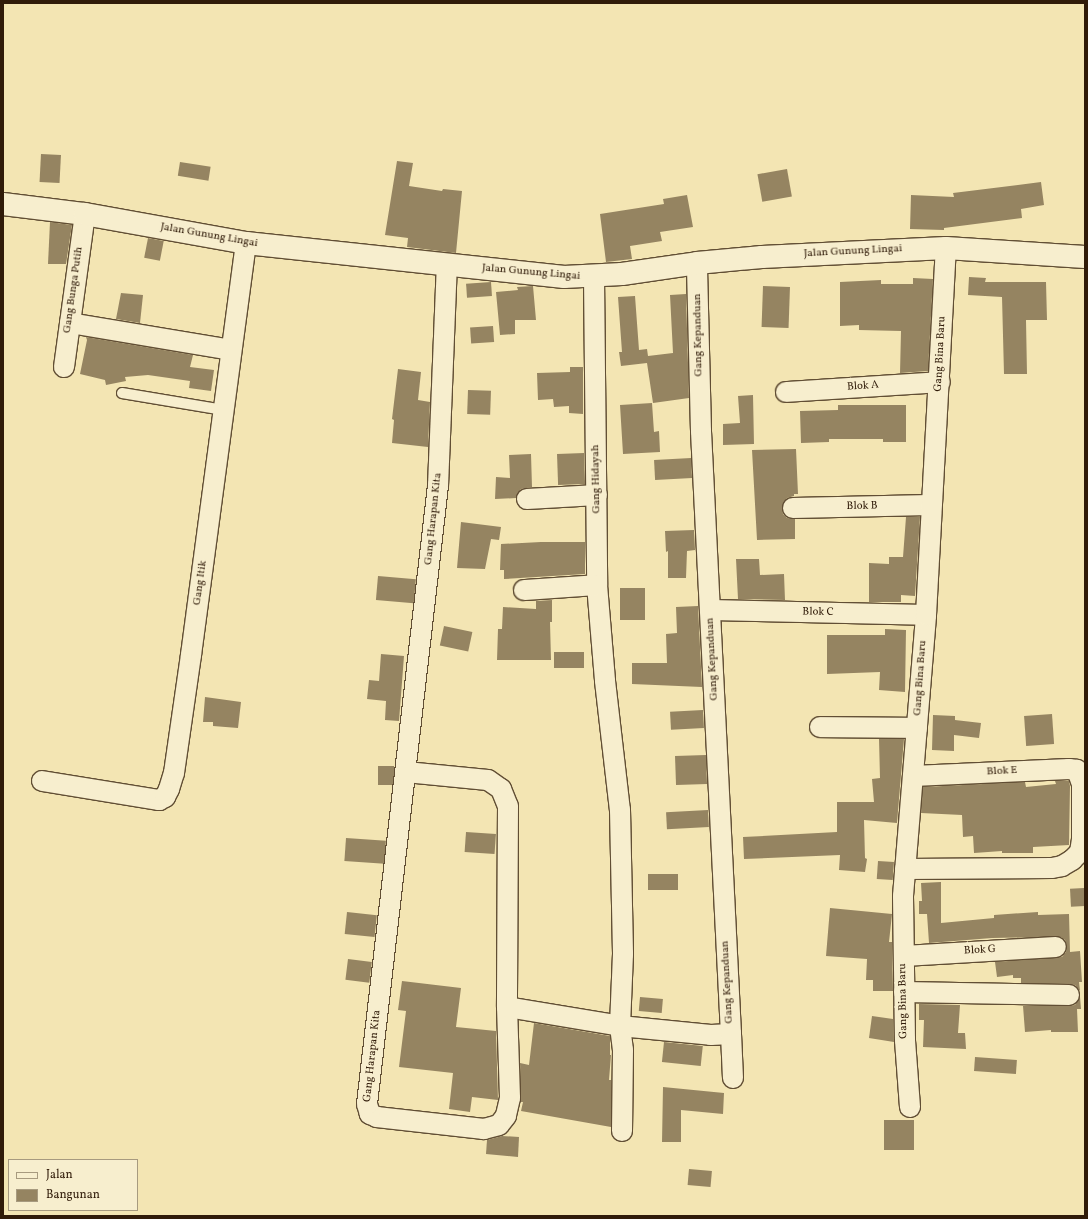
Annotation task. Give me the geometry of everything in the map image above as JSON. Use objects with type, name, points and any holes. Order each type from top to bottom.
[{"type":"street","name":"Jalan Gunung Lingai","points":[[3,204],[85,214],[246,243],[564,277],[594,277],[697,263],[762,257],[946,248],[1085,257]]},
{"type":"street","name":"Gang Bunga Putih","points":[[64,367],[85,214]]},
{"type":"street","name":"Gang Itik","points":[[42,781],[159,800],[165,797],[169,789],[174,773],[178,749],[246,243]]},
{"type":"street","name":"Gang Bina Baru","points":[[910,1107],[905,1040],[903,896],[926,615],[930,505],[940,382],[946,248]]},
{"type":"street","name":"Gang Kepanduan","points":[[620,1026],[711,1035],[731,1034],[701,431],[697,263]]},
{"type":"street","name":"Gang Harapan Kita","points":[[406,772],[488,780],[500,789],[508,806],[507,1007],[510,1098],[506,1116],[499,1125],[484,1129],[377,1117],[370,1114],[367,1104],[438,486],[447,265]]},
{"type":"street","name":"Gang Hidayah","points":[[594,277],[597,585],[605,681],[620,810],[623,954],[620,1026],[623,1050],[622,1131]]},
{"type":"street","points":[[70,323],[231,350]]},
{"type":"street","name":"Blok A","points":[[786,392],[940,382]]},
{"type":"street","points":[[526,499],[597,494]]},
{"type":"street","name":"Blok B","points":[[793,508],[930,505]]},
{"type":"street","points":[[524,590],[597,585]]},
{"type":"street","name":"Blok C","points":[[710,610],[926,615]]},
{"type":"street","points":[[820,727],[917,728]]},
{"type":"street","name":"Blok E","points":[[905,869],[1052,868],[1062,866],[1072,860],[1080,852],[1082,840],[1082,784],[1077,770],[1069,768],[913,776]]},
{"type":"street","name":"Blok G","points":[[904,956],[1056,947]]},
{"type":"street","points":[[904,992],[1069,996]]},
{"type":"street","points":[[507,1007],[620,1026]]},
{"type":"street","points":[[731,1034],[733,1078]]},
{"type":"lane","points":[[122,393],[224,410]]},
{"type":"building","points":[[41,154],[61,155],[60,183],[40,182]]},
{"type":"building","points":[[397,161],[413,163],[409,186],[442,191],[443,189],[462,191],[456,253],[407,247],[408,238],[385,235]]},
{"type":"building","points":[[180,162],[211,167],[208,181],[178,176]]},
{"type":"building","points":[[787,169],[792,197],[762,202],[757,174]]},
{"type":"building","points":[[1041,182],[1044,205],[1021,209],[1022,218],[944,228],[944,230],[910,229],[911,195],[954,197],[953,193]]},
{"type":"building","points":[[687,195],[693,227],[660,232],[662,241],[630,246],[632,259],[606,262],[600,214],[664,204],[663,199]]},
{"type":"building","points":[[50,222],[72,225],[66,264],[48,264]]},
{"type":"building","points":[[148,238],[164,241],[160,261],[144,258]]},
{"type":"building","points":[[969,277],[986,278],[985,282],[1046,282],[1047,320],[1026,320],[1027,374],[1004,374],[1002,297],[968,295]]},
{"type":"building","points":[[913,278],[933,279],[928,371],[900,373],[901,331],[859,330],[859,325],[840,326],[840,282],[881,280],[881,284],[913,284]]},
{"type":"building","points":[[491,282],[492,296],[467,298],[466,284]]},
{"type":"building","points":[[533,286],[536,320],[515,320],[515,334],[500,335],[496,292],[518,290],[517,287]]},
{"type":"building","points":[[763,286],[790,287],[789,328],[762,327]]},
{"type":"building","points":[[121,293],[143,295],[140,323],[116,319]]},
{"type":"building","points":[[686,294],[689,398],[653,403],[647,363],[621,366],[619,352],[622,352],[618,297],[635,296],[639,350],[647,349],[648,356],[673,353],[670,295]]},
{"type":"building","points":[[493,326],[494,342],[471,344],[470,328]]},
{"type":"building","points":[[86,337],[193,355],[190,367],[214,370],[211,391],[189,388],[190,381],[148,375],[125,377],[126,381],[106,385],[105,380],[80,374],[87,340]]},
{"type":"building","points":[[570,367],[583,367],[583,414],[569,413],[569,406],[554,407],[553,399],[538,400],[537,373],[570,372]]},
{"type":"building","points":[[398,369],[421,372],[418,400],[430,402],[428,447],[392,443],[394,420],[392,419]]},
{"type":"building","points":[[468,390],[491,391],[490,415],[467,414]]},
{"type":"building","points":[[753,395],[754,444],[723,445],[723,424],[740,423],[738,396]]},
{"type":"building","points":[[652,403],[654,432],[659,431],[660,452],[623,454],[620,405]]},
{"type":"building","points":[[838,405],[906,405],[906,442],[883,442],[883,439],[829,439],[829,442],[801,443],[800,411],[838,410]]},
{"type":"building","points":[[796,449],[798,494],[794,494],[794,496],[787,498],[782,508],[783,514],[787,518],[795,519],[795,539],[757,540],[752,450]]},
{"type":"building","points":[[584,453],[585,484],[558,485],[557,454]]},
{"type":"building","points":[[531,454],[532,487],[521,489],[516,498],[495,499],[496,477],[510,478],[509,455]]},
{"type":"building","points":[[691,458],[692,478],[655,480],[654,460]]},
{"type":"building","points":[[906,517],[920,517],[915,596],[901,595],[901,602],[869,602],[869,563],[889,564],[889,557],[903,557]]},
{"type":"building","points":[[461,522],[501,527],[499,540],[491,539],[485,569],[457,568]]},
{"type":"building","points":[[694,530],[695,550],[687,551],[686,578],[668,578],[668,551],[666,552],[665,531]]},
{"type":"building","points":[[585,542],[585,574],[504,579],[504,570],[500,570],[501,544]]},
{"type":"building","points":[[736,559],[759,559],[760,575],[784,574],[785,600],[738,599]]},
{"type":"building","points":[[378,576],[416,579],[414,603],[376,600]]},
{"type":"building","points":[[620,588],[645,588],[645,620],[620,620]]},
{"type":"building","points":[[552,600],[552,622],[550,622],[551,660],[497,660],[498,629],[502,629],[503,607],[536,609],[536,601]]},
{"type":"building","points":[[698,606],[702,687],[632,684],[632,663],[667,663],[666,634],[677,633],[676,607]]},
{"type":"building","points":[[444,626],[472,632],[468,652],[440,646]]},
{"type":"building","points":[[885,629],[906,630],[905,692],[879,690],[880,672],[827,674],[827,635],[885,635]]},
{"type":"building","points":[[554,652],[584,652],[584,668],[554,668]]},
{"type":"building","points":[[381,654],[404,656],[399,721],[385,720],[386,701],[367,699],[369,680],[379,681]]},
{"type":"building","points":[[205,697],[241,702],[238,728],[213,726],[213,722],[203,722]]},
{"type":"building","points":[[703,710],[704,728],[671,730],[670,712]]},
{"type":"building","points":[[1052,714],[1054,744],[1026,746],[1024,716]]},
{"type":"building","points":[[933,715],[955,716],[955,720],[981,723],[979,738],[954,735],[954,751],[932,750]]},
{"type":"building","points":[[879,739],[904,739],[897,823],[864,820],[865,858],[867,859],[865,872],[839,870],[840,855],[744,859],[743,837],[837,832],[837,802],[874,802],[872,779],[880,778]]},
{"type":"building","points":[[706,755],[707,784],[676,785],[675,756]]},
{"type":"building","points":[[378,766],[394,766],[394,785],[378,785]]},
{"type":"building","points":[[1055,781],[1069,781],[1069,845],[1033,847],[1033,853],[1002,853],[1002,851],[974,853],[973,836],[963,837],[962,815],[921,813],[923,787],[1025,782],[1026,787],[1056,784]]},
{"type":"building","points":[[708,810],[709,827],[667,829],[666,812]]},
{"type":"building","points":[[466,832],[496,834],[495,854],[465,852]]},
{"type":"building","points":[[346,838],[386,841],[384,864],[344,861]]},
{"type":"building","points":[[878,861],[894,862],[893,880],[877,879]]},
{"type":"building","points":[[648,874],[678,874],[678,890],[648,890]]},
{"type":"building","points":[[941,882],[941,923],[994,918],[994,915],[1038,912],[1038,915],[1069,914],[1070,952],[1080,951],[1082,982],[1079,982],[1080,991],[1075,985],[1070,984],[1021,983],[1021,978],[1013,978],[1013,975],[997,977],[995,962],[1062,957],[1066,952],[1067,946],[1065,940],[1061,937],[992,938],[929,943],[927,914],[919,914],[919,901],[922,901],[921,883]]},
{"type":"building","points":[[1084,888],[1085,906],[1071,907],[1070,889]]},
{"type":"building","points":[[830,908],[892,914],[889,942],[892,942],[893,991],[873,991],[873,980],[866,980],[867,959],[826,956]]},
{"type":"building","points":[[347,912],[377,915],[375,937],[345,934]]},
{"type":"building","points":[[348,959],[372,962],[369,983],[345,980]]},
{"type":"building","points":[[402,981],[461,988],[456,1027],[496,1031],[498,1100],[472,1097],[470,1112],[449,1109],[453,1073],[399,1067],[406,1011],[398,1010]]},
{"type":"building","points":[[640,997],[663,999],[662,1013],[639,1011]]},
{"type":"building","points":[[1080,997],[1081,1009],[1077,1009],[1078,1032],[1051,1032],[1051,1030],[1025,1032],[1023,1006],[1069,1006],[1075,1005]]},
{"type":"building","points":[[919,1004],[960,1005],[958,1033],[965,1033],[966,1049],[923,1047],[924,1020],[919,1020]]},
{"type":"building","points":[[872,1016],[893,1019],[894,1042],[869,1038]]},
{"type":"building","points":[[534,1023],[610,1036],[611,1055],[609,1080],[611,1080],[611,1127],[521,1111],[523,1102],[521,1102],[520,1063],[529,1065]]},
{"type":"building","points":[[664,1042],[703,1046],[701,1066],[662,1062]]},
{"type":"building","points":[[975,1057],[1017,1060],[1016,1074],[974,1071]]},
{"type":"building","points":[[663,1087],[724,1093],[723,1114],[681,1110],[681,1142],[662,1142]]},
{"type":"building","points":[[884,1120],[914,1120],[914,1150],[884,1150]]},
{"type":"building","points":[[502,1136],[519,1137],[518,1157],[486,1154],[487,1140]]},
{"type":"building","points":[[689,1169],[712,1171],[711,1187],[688,1185]]}]
